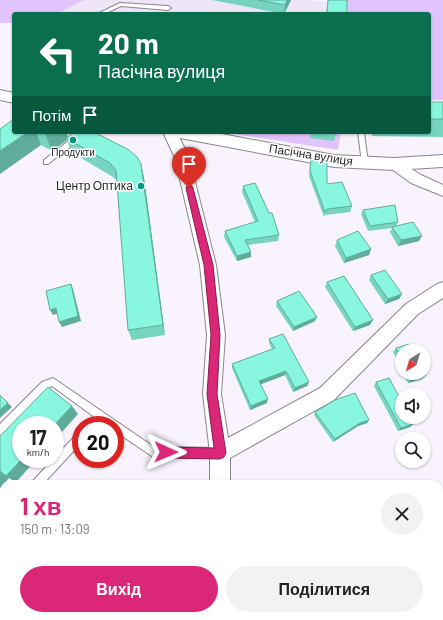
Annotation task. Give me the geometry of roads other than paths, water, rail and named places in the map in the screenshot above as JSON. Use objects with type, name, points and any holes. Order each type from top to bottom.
[{"type":"street","points":[[0,94],[12,97]]},
{"type":"street","points":[[171,134],[182,158],[208,265],[216,335],[212,394],[220,453],[220,480]]},
{"type":"street","name":"Пасічна вулиця","points":[[191,134],[334,161],[394,164],[443,161]]},
{"type":"street","points":[[394,164],[416,179],[443,191]]},
{"type":"street","points":[[220,453],[327,394],[412,309],[443,288]]},
{"type":"lane","points":[[104,12],[120,4],[168,8]]},
{"type":"lane","points":[[46,162],[54,154],[76,139],[80,134]]},
{"type":"lane","points":[[361,134],[364,163]]},
{"type":"lane","points":[[0,430],[45,385],[53,382],[100,415]]},
{"type":"lane","points":[[124,431],[153,452],[220,453]]},
{"type":"lane","points":[[40,480],[72,446]]},
{"type":"place","name":"Продукти","points":[[73,140]]},
{"type":"place","name":"Центр Оптика","points":[[141,186]]}]
